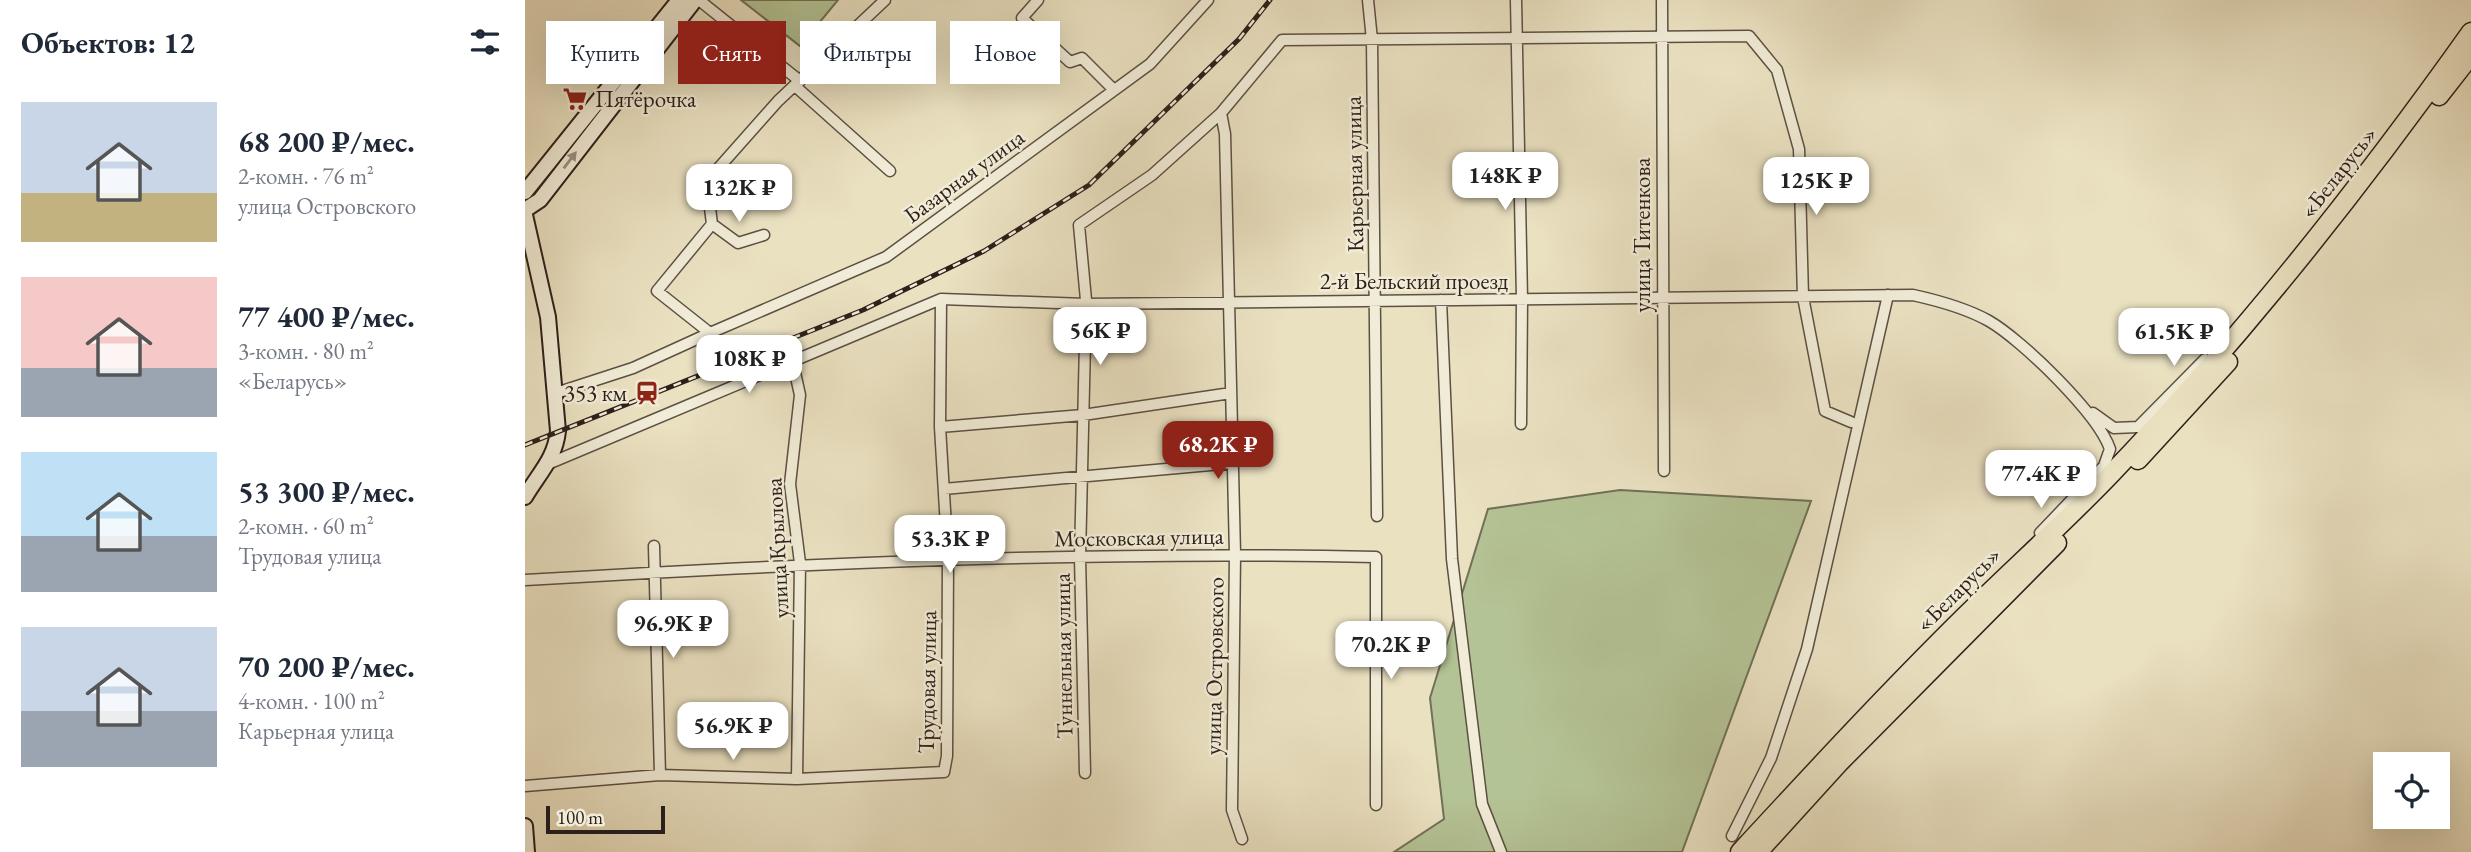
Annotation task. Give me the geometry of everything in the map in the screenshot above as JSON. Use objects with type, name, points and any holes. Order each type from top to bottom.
[{"type":"highway","name":"«Беларусь»","points":[[1736,844],[2112,472],[2268,299],[2397,136],[2471,32]]},
{"type":"highway","name":"«Беларусь»","points":[[1758,852],[1840,762],[2198,398],[2353,213],[2471,55]]},
{"type":"main road","points":[[525,192],[679,0]]},
{"type":"main road","points":[[525,210],[540,200],[697,0]]},
{"type":"main road","points":[[525,215],[543,288],[556,393],[556,449],[525,497]]},
{"type":"main road","points":[[525,474],[548,464]]},
{"type":"main road","points":[[525,825],[527,852]]},
{"type":"street","points":[[697,0],[798,83],[890,171]]},
{"type":"street","points":[[710,333],[657,291],[712,224],[710,208],[715,172],[798,83],[885,0]]},
{"type":"street","points":[[1038,0],[1022,18],[1070,62],[1082,58],[1114,90]]},
{"type":"street","name":"Базарная улица","points":[[556,393],[633,368],[886,257],[1150,64],[1208,0]]},
{"type":"street","name":"Карьерная улица","points":[[1368,0],[1372,40],[1377,516]]},
{"type":"street","points":[[1516,0],[1522,299],[1521,424]]},
{"type":"street","name":"улица Титенкова","points":[[1662,0],[1661,298],[1664,471]]},
{"type":"street","points":[[1372,40],[1749,36],[1777,70],[1800,149],[1803,297],[1825,411],[1851,422]]},
{"type":"street","name":"Туннельная улица","points":[[1086,773],[1080,557],[1086,304],[1079,225],[1152,175],[1221,113],[1282,40],[1372,40]]},
{"type":"street","name":"улица Островского","points":[[1221,113],[1225,134],[1235,554],[1232,810],[1243,839]]},
{"type":"street","points":[[712,224],[738,243],[764,235]]},
{"type":"street","points":[[1736,844],[1770,758],[1807,649],[1888,295]]},
{"type":"street","name":"2-й Бельский проезд","points":[[941,299],[1086,304],[1913,295],[1940,301],[1991,323],[2016,342],[2076,400]]},
{"type":"street","points":[[548,464],[792,359],[941,299]]},
{"type":"street","name":"Трудовая улица","points":[[525,786],[660,775],[797,779],[944,772],[947,756],[948,560],[940,428],[941,299]]},
{"type":"street","points":[[2076,400],[2114,428],[2138,427],[2268,299]]},
{"type":"street","points":[[1441,300],[1452,559],[1482,804],[1501,852]]},
{"type":"street","name":"улица Крылова","points":[[792,359],[800,396],[790,484],[800,563],[797,779]]},
{"type":"street","points":[[940,428],[1083,415],[1231,393]]},
{"type":"street","points":[[1963,618],[2108,460],[2110,449],[2106,438],[2076,400]]},
{"type":"street","points":[[944,489],[1233,463]]},
{"type":"street","points":[[654,546],[660,775]]},
{"type":"street","name":"Московская улица","points":[[525,580],[800,563],[1235,554],[1376,557],[1376,805]]},
{"type":"green space","points":[[741,0],[838,0],[821,21],[800,21],[800,46],[786,35],[786,21],[768,21]]},
{"type":"green space","points":[[1620,490],[1811,501],[1682,852],[1394,852],[1444,819],[1430,698],[1488,509]]},
{"type":"railway","points":[[525,445],[863,310],[984,251],[1089,185],[1239,39],[1270,0]]},
{"type":"place","name":"Пятёрочка","points":[[575,99]]},
{"type":"place","name":"353 км","points":[[647,393]]}]
